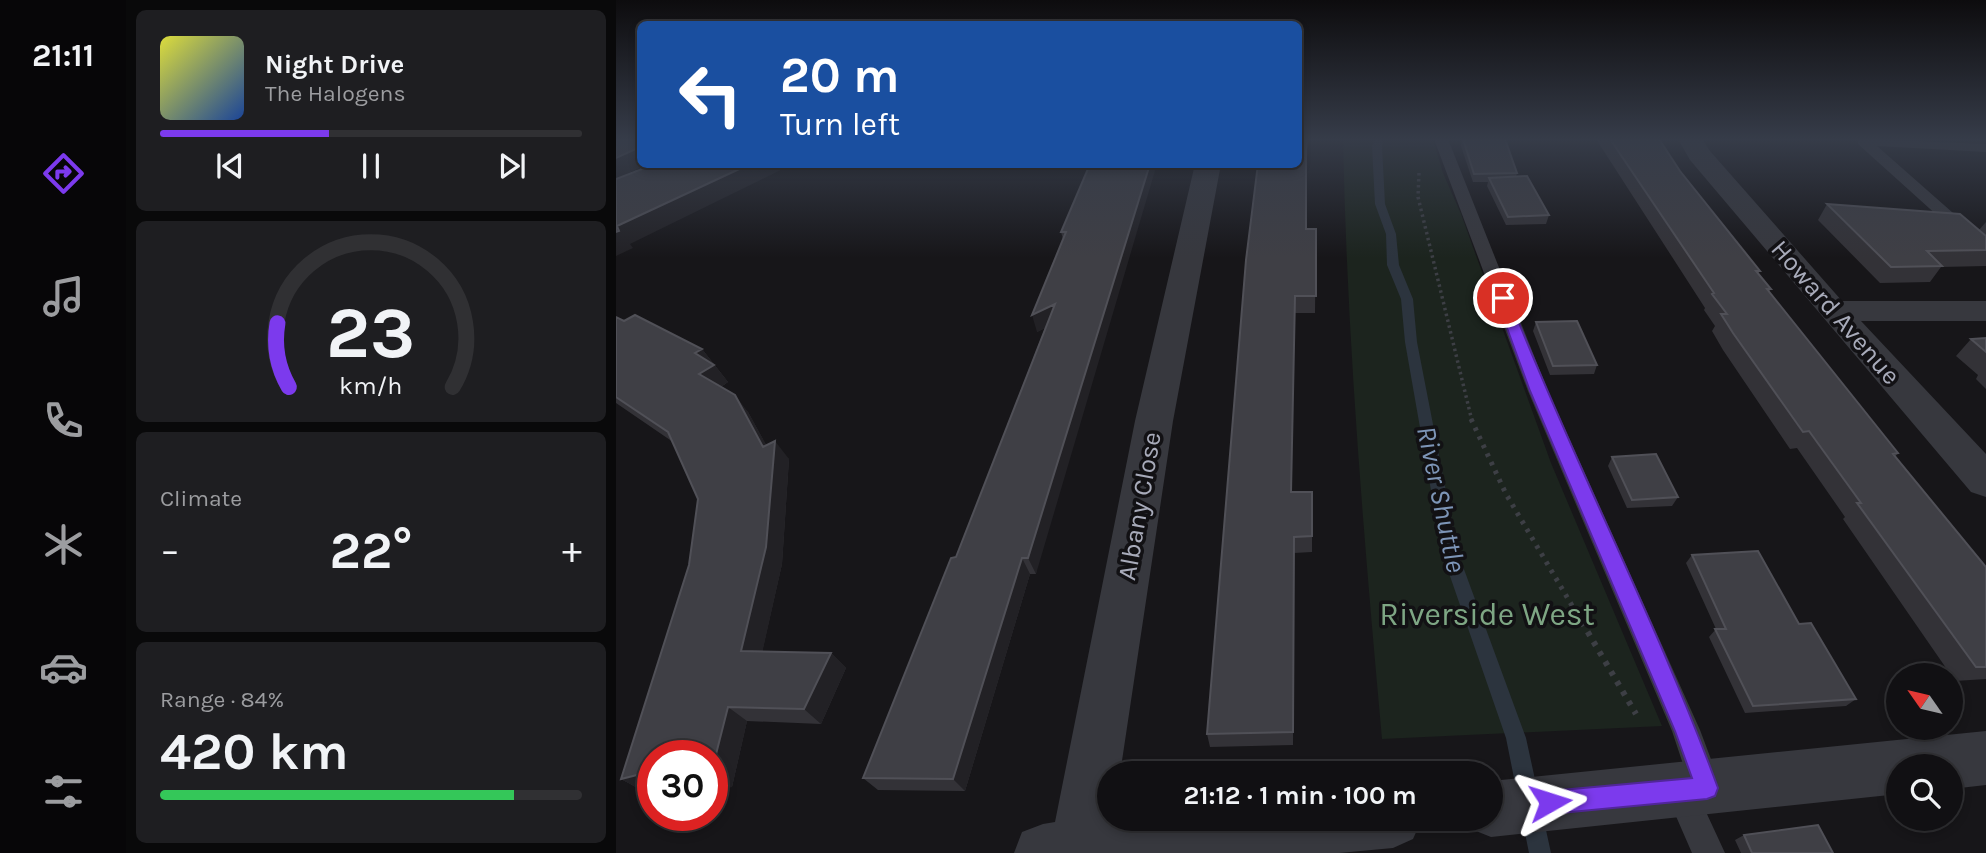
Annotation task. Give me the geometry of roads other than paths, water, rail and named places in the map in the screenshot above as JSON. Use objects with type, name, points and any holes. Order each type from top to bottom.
[{"type":"street","name":"Albany Close","points":[[1061,851],[1205,179]]},
{"type":"street","name":"Howard Avenue","points":[[1719,179],[1833,311],[1986,481]]},
{"type":"street","points":[[1833,311],[1986,311]]},
{"type":"street","points":[[1963,760],[1986,758]]},
{"type":"street","points":[[1503,807],[1886,768]]},
{"type":"street","points":[[1061,851],[1376,831]]},
{"type":"lane","points":[[1456,179],[1538,391],[1686,730],[1693,789],[1709,853]]},
{"type":"lane","points":[[1905,179],[1986,251]]},
{"type":"waterway","name":"River Shuttle","points":[[1379,179],[1380,204],[1391,234],[1393,265],[1407,299],[1411,342],[1450,553],[1516,738],[1540,853]]},
{"type":"park label","name":"Riverside West","points":[[1487,614]]}]
